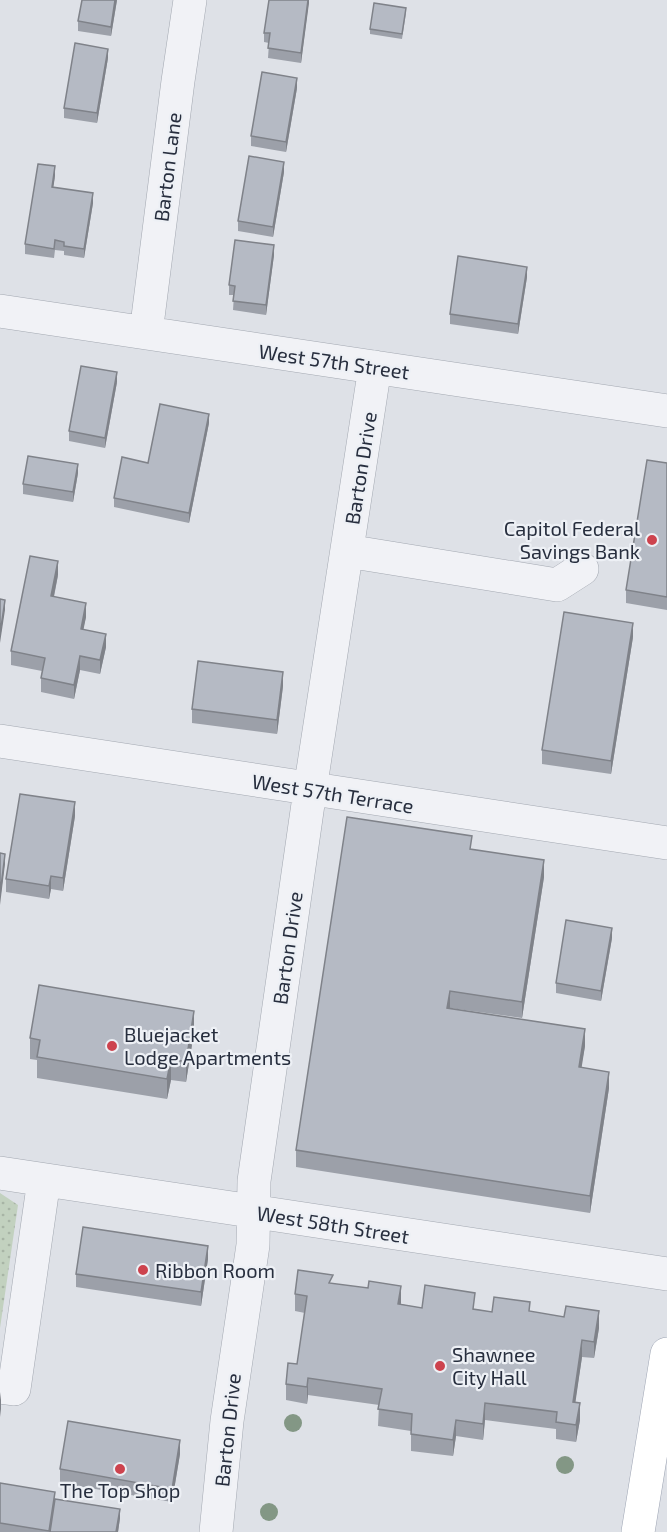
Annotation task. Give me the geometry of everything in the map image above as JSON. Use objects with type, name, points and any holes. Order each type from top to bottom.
[{"type":"main road","points":[[638,1532],[667,1354]]},
{"type":"street","name":"Barton Lane","points":[[146,333],[190,0]]},
{"type":"street","name":"West 57th Street","points":[[0,311],[667,411]]},
{"type":"street","name":"Barton Drive","points":[[216,1532],[227,1421],[253,1245],[254,1181],[310,789],[375,367]]},
{"type":"street","points":[[347,551],[557,585],[582,569]]},
{"type":"street","name":"West 57th Terrace","points":[[0,741],[667,843]]},
{"type":"street","name":"West 58th Street","points":[[0,1173],[667,1274]]},
{"type":"street","points":[[0,1387],[14,1389],[44,1180]]},
{"type":"green space","points":[[0,1193],[18,1205],[0,1328]]},
{"type":"building","points":[[82,0],[115,0],[111,27],[78,21]]},
{"type":"building","points":[[269,0],[308,0],[301,53],[268,48],[270,33],[264,33]]},
{"type":"building","points":[[374,3],[406,8],[402,34],[370,29]]},
{"type":"building","points":[[75,43],[108,49],[97,113],[64,108]]},
{"type":"building","points":[[262,72],[297,78],[286,142],[251,136]]},
{"type":"building","points":[[249,156],[284,162],[273,227],[238,221]]},
{"type":"building","points":[[38,164],[55,166],[52,187],[93,193],[84,249],[64,246],[64,242],[55,240],[54,249],[25,244]]},
{"type":"building","points":[[235,240],[274,245],[266,305],[233,301],[235,286],[229,285]]},
{"type":"building","points":[[458,256],[527,267],[518,324],[450,314]]},
{"type":"building","points":[[81,366],[117,372],[105,438],[69,431]]},
{"type":"building","points":[[160,404],[209,414],[189,513],[114,498],[122,457],[148,463]]},
{"type":"building","points":[[28,456],[78,464],[73,492],[23,484]]},
{"type":"building","name":"Capitol Federal Savings Bank","points":[[647,460],[667,463],[667,597],[626,590]]},
{"type":"building","points":[[30,556],[58,561],[51,596],[86,603],[81,629],[106,634],[100,660],[80,656],[74,685],[41,678],[45,658],[11,651]]},
{"type":"building","points":[[0,599],[5,600],[0,634]]},
{"type":"building","points":[[564,612],[633,623],[611,761],[542,750]]},
{"type":"building","points":[[198,661],[283,672],[277,720],[192,709]]},
{"type":"building","points":[[20,794],[75,802],[63,878],[51,876],[49,886],[6,879]]},
{"type":"building","points":[[347,817],[472,836],[470,849],[544,860],[522,1002],[450,991],[447,1008],[585,1029],[579,1067],[609,1072],[590,1196],[296,1150]]},
{"type":"building","points":[[0,853],[5,854],[0,895]]},
{"type":"building","points":[[566,920],[612,928],[601,991],[556,983]]},
{"type":"building","name":"Bluejacket Lodge Apartments","points":[[39,985],[194,1011],[186,1062],[171,1059],[167,1079],[37,1057],[40,1040],[30,1038]]},
{"type":"building","name":"Ribbon Room","points":[[83,1227],[208,1246],[201,1292],[76,1274]]},
{"type":"building","name":"Shawnee City Hall","points":[[298,1270],[333,1275],[329,1283],[368,1288],[369,1281],[401,1286],[398,1304],[422,1308],[425,1285],[475,1293],[473,1309],[492,1312],[494,1297],[530,1302],[529,1311],[564,1317],[566,1306],[599,1311],[594,1342],[582,1340],[573,1402],[580,1403],[576,1425],[556,1422],[557,1412],[485,1403],[483,1424],[456,1420],[453,1440],[411,1434],[412,1414],[378,1409],[382,1389],[308,1378],[307,1387],[286,1384],[288,1363],[297,1364],[307,1296],[295,1294]]},
{"type":"building","name":"The Top Shop","points":[[68,1421],[180,1440],[172,1489],[60,1469]]},
{"type":"building","points":[[0,1483],[55,1492],[49,1531],[0,1523]]},
{"type":"building","points":[[55,1499],[120,1509],[116,1532],[50,1532]]},
{"type":"place","name":"Capitol Federal Savings Bank","points":[[652,540]]},
{"type":"place","name":"Bluejacket Lodge Apartments","points":[[112,1046]]},
{"type":"place","name":"Ribbon Room","points":[[143,1270]]},
{"type":"place","name":"Shawnee City Hall","points":[[440,1366]]},
{"type":"place","name":"The Top Shop","points":[[120,1469]]}]
